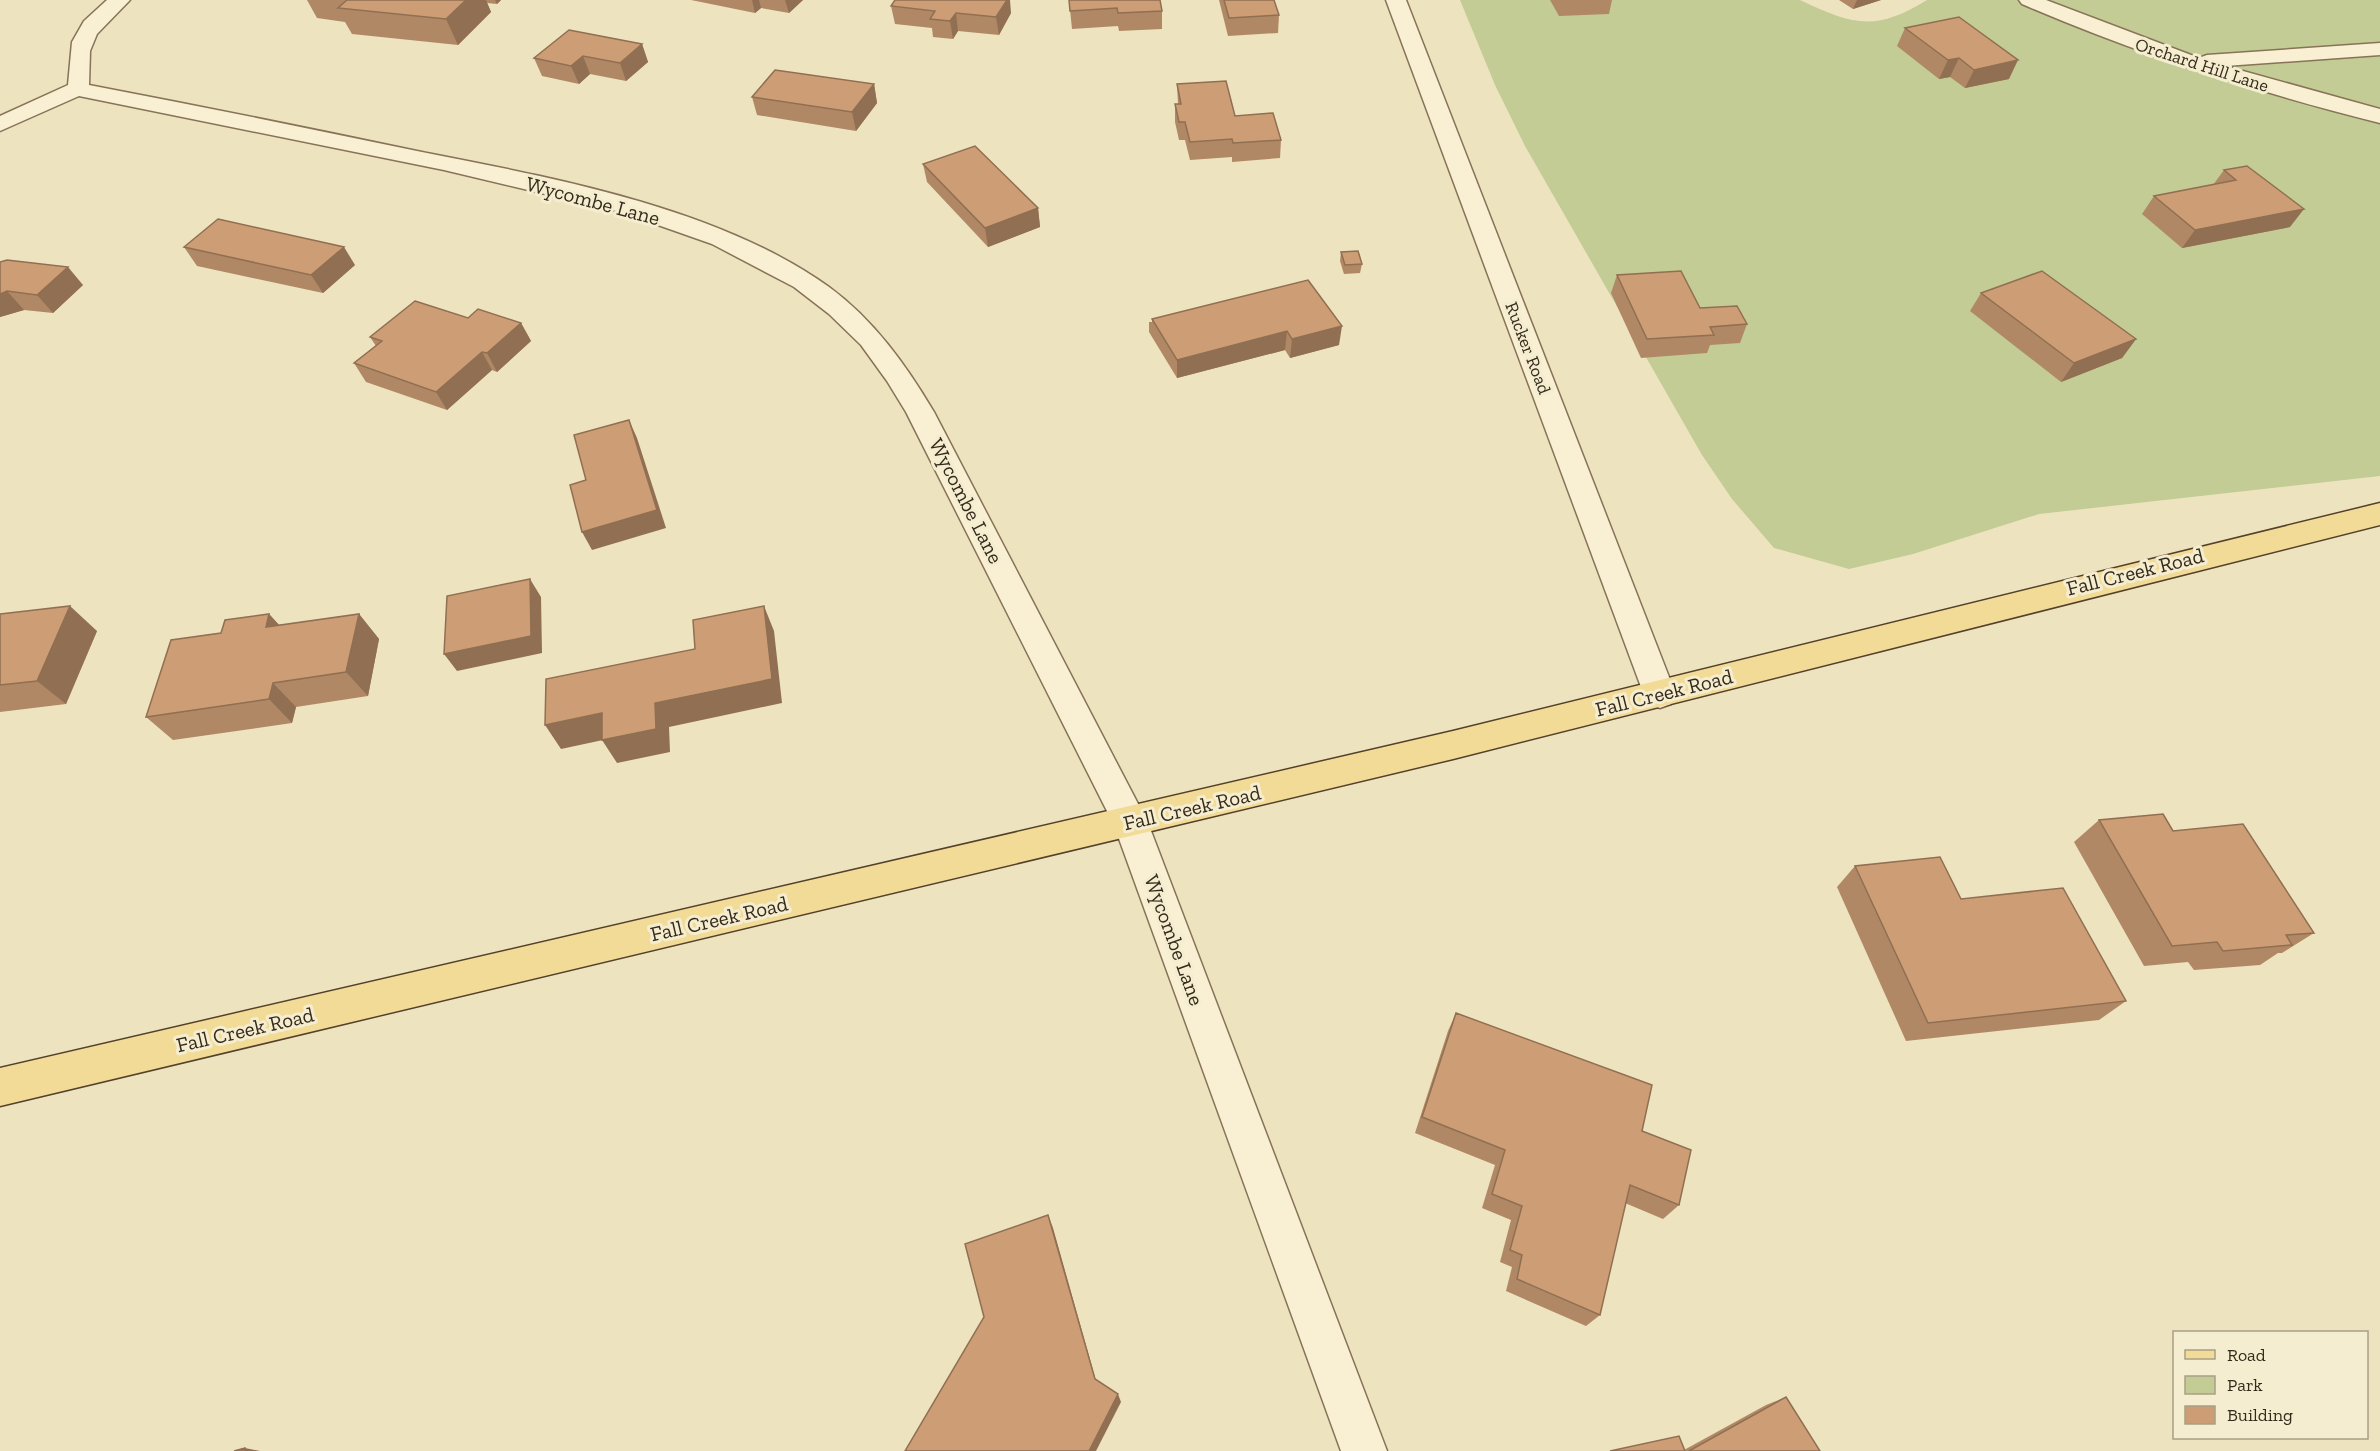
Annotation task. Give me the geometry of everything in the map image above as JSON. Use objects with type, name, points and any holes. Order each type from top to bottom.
[{"type":"main road","name":"Fall Creek Road","points":[[0,1087],[1131,823],[1660,695],[1939,621],[2380,514]]},
{"type":"street","points":[[0,124],[77,88],[80,80],[80,47],[86,34],[100,16],[120,0]]},
{"type":"street","name":"Rucker Road","points":[[1396,0],[1660,695]]},
{"type":"street","name":"Orchard Hill Lane","points":[[2029,0],[2129,41],[2190,62],[2294,94],[2380,116]]},
{"type":"street","points":[[2190,62],[2380,49]]},
{"type":"street","name":"Wycombe Lane","points":[[77,88],[489,172],[596,198],[707,234],[763,259],[803,281],[848,316],[873,343],[909,393],[1131,823],[1364,1451]]},
{"type":"green space","points":[[1460,0],[1800,0],[1835,15],[1864,21],[1878,21],[1893,17],[1927,0],[2380,0],[2380,476],[2039,514],[1913,554],[1849,569],[1774,548],[1732,499],[1702,455],[1525,146],[1495,85]]},
{"type":"building","points":[[347,0],[466,0],[446,19],[338,8]]},
{"type":"building","points":[[895,0],[1007,0],[996,17],[956,13],[950,21],[930,19],[935,11],[891,6]]},
{"type":"building","points":[[1069,0],[1160,0],[1162,11],[1118,13],[1117,8],[1070,11]]},
{"type":"building","points":[[1224,0],[1274,0],[1279,15],[1229,18]]},
{"type":"building","points":[[1959,17],[2018,60],[1974,70],[1959,58],[1948,60],[1905,28]]},
{"type":"building","points":[[569,30],[642,44],[620,63],[583,56],[571,66],[534,58]]},
{"type":"building","points":[[775,70],[874,84],[852,112],[752,97]]},
{"type":"building","points":[[1226,81],[1235,116],[1273,113],[1281,140],[1233,143],[1232,139],[1190,142],[1185,122],[1179,122],[1175,104],[1181,104],[1177,84]]},
{"type":"building","points":[[975,146],[1038,208],[985,228],[923,164]]},
{"type":"building","points":[[2247,166],[2304,209],[2195,230],[2154,196],[2236,180],[2224,170]]},
{"type":"building","points":[[218,219],[344,247],[311,275],[184,247]]},
{"type":"building","points":[[1358,251],[1362,264],[1345,265],[1341,252]]},
{"type":"building","points":[[7,260],[68,267],[37,295],[7,291],[0,294],[0,262]]},
{"type":"building","points":[[1681,271],[1700,308],[1737,306],[1747,324],[1710,327],[1714,335],[1647,339],[1617,275]]},
{"type":"building","points":[[2042,271],[2136,339],[2074,363],[1981,293]]},
{"type":"building","points":[[1308,280],[1342,326],[1292,339],[1287,331],[1177,360],[1152,319]]},
{"type":"building","points":[[415,301],[468,318],[478,309],[521,323],[487,353],[482,352],[436,392],[354,363],[382,341],[370,337]]},
{"type":"building","points":[[629,420],[657,510],[582,532],[570,485],[586,480],[574,435]]},
{"type":"building","points":[[530,579],[531,636],[444,654],[447,596]]},
{"type":"building","points":[[70,606],[37,681],[0,685],[0,614]]},
{"type":"building","points":[[764,606],[772,679],[655,703],[656,729],[602,740],[602,713],[545,725],[546,679],[695,649],[693,620]]},
{"type":"building","points":[[269,614],[266,627],[359,614],[346,672],[273,683],[269,699],[146,717],[171,640],[221,633],[225,620]]},
{"type":"building","points":[[2163,814],[2173,831],[2243,824],[2314,933],[2286,935],[2292,945],[2223,951],[2217,942],[2172,946],[2099,820]]},
{"type":"building","points":[[1940,857],[1961,899],[2063,888],[2126,1001],[1928,1023],[1855,866]]},
{"type":"building","points":[[1456,1013],[1652,1085],[1642,1131],[1691,1150],[1679,1205],[1630,1185],[1600,1315],[1517,1279],[1522,1255],[1510,1250],[1522,1206],[1492,1194],[1505,1150],[1422,1117]]},
{"type":"building","points":[[1048,1215],[1095,1379],[1118,1394],[1089,1451],[905,1451],[984,1317],[965,1244]]},
{"type":"building","points":[[1786,1397],[1820,1451],[1689,1451]]},
{"type":"building","points":[[1679,1436],[1685,1451],[1610,1451]]}]
